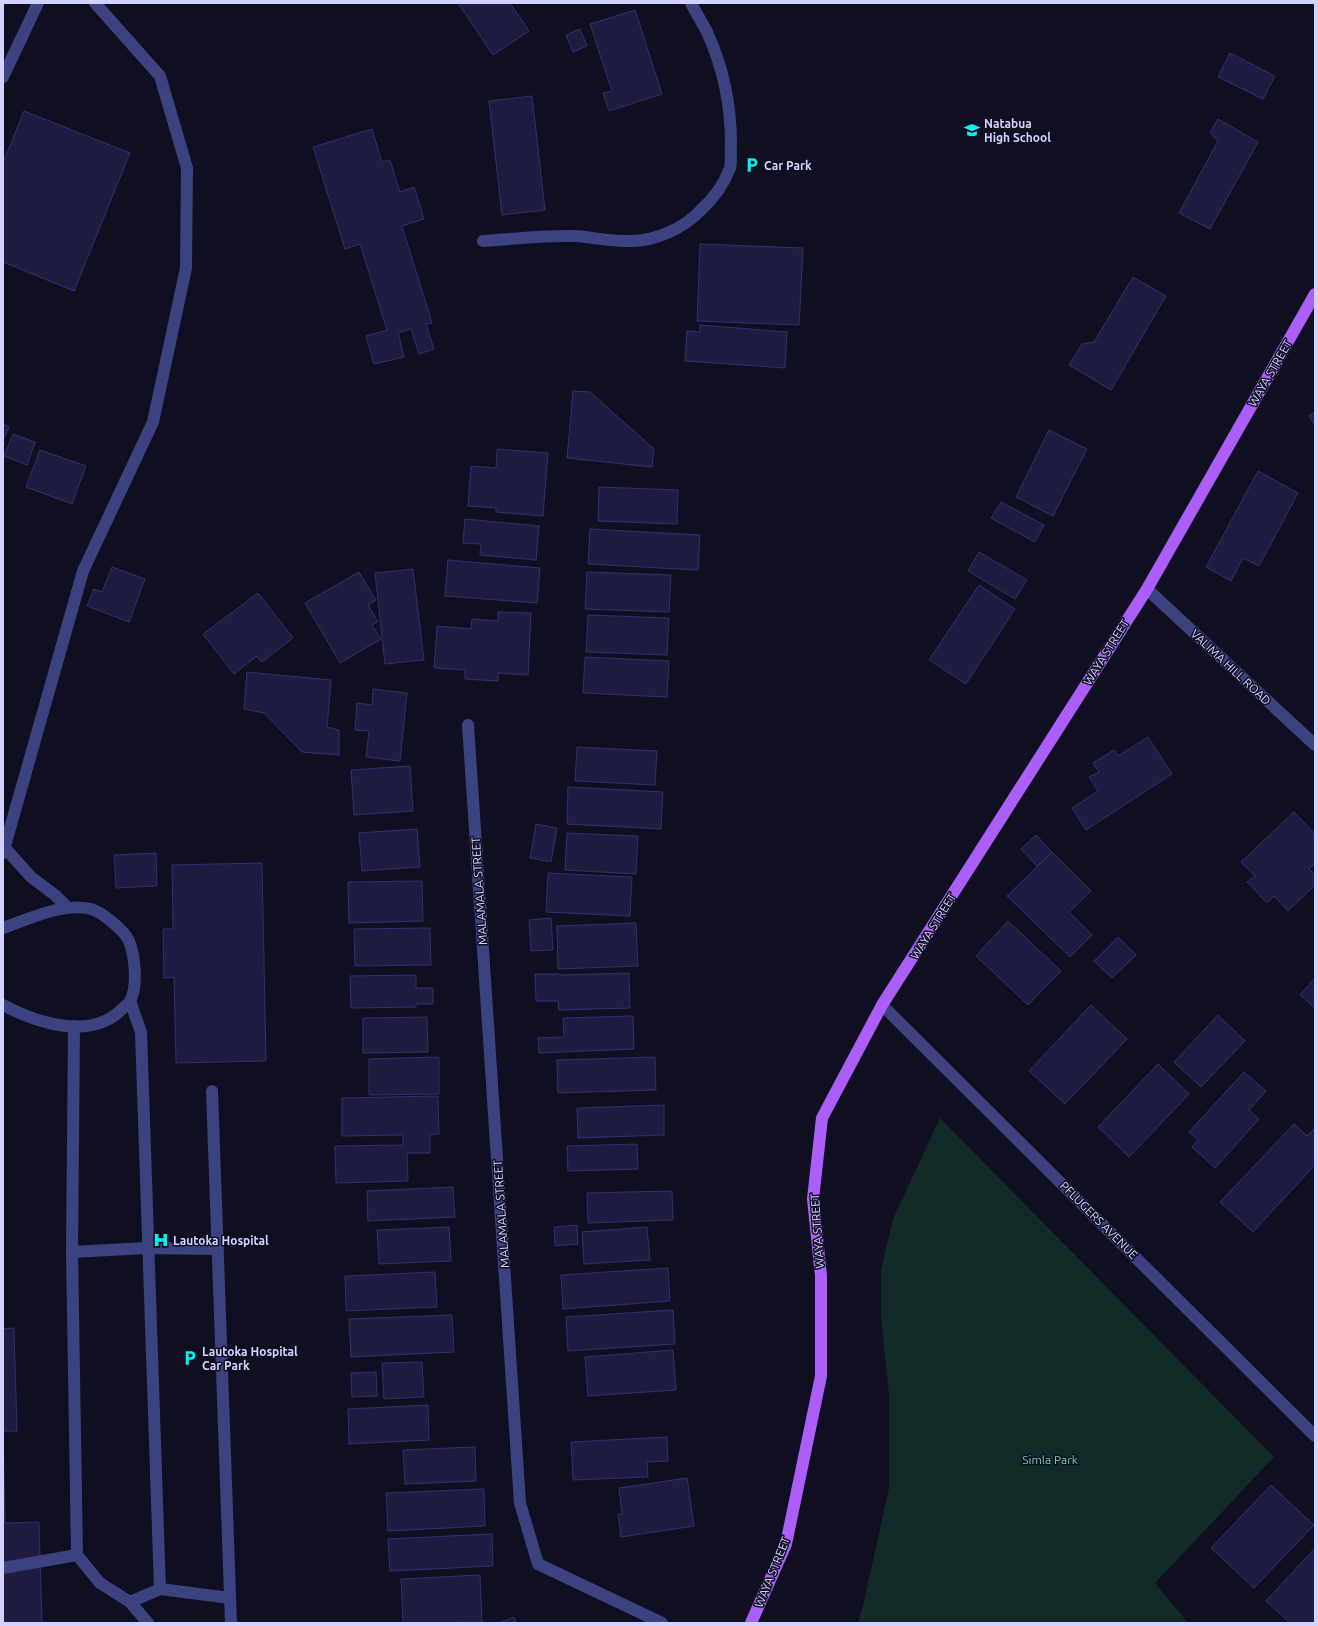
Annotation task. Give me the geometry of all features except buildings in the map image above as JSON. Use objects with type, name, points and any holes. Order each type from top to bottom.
[{"type":"main road","name":"WAYA STREET","points":[[751,1623],[786,1544],[821,1376],[820,1276],[813,1199],[822,1118],[882,1005],[1147,589],[1315,294]]},
{"type":"street","points":[[3,76],[38,3]]},
{"type":"street","points":[[67,907],[55,895],[31,877],[4,850],[83,571],[153,422],[186,268],[187,168],[160,76],[95,3]]},
{"type":"street","points":[[483,241],[528,237],[564,236],[631,241],[648,239],[665,234],[681,226],[696,216],[710,201],[722,185],[730,167],[731,130],[726,94],[718,63],[707,33],[691,3]]},
{"type":"street","name":"VALIMA HILL ROAD","points":[[1147,589],[1315,745]]},
{"type":"street","name":"MALAMALA STREET","points":[[468,725],[520,1503],[538,1564],[662,1623]]},
{"type":"street","points":[[3,928],[67,907],[92,909],[112,921],[129,940],[135,965],[134,984],[130,1001],[114,1017],[96,1024],[74,1026],[56,1025],[32,1019],[3,1005]]},
{"type":"street","points":[[130,1001],[141,1032],[147,1248],[160,1589]]},
{"type":"street","name":"PFLUGERS AVENUE","points":[[882,1005],[1315,1436]]},
{"type":"street","points":[[74,1026],[72,1252],[77,1554],[100,1583],[130,1602],[148,1623]]},
{"type":"street","points":[[212,1091],[231,1623]]},
{"type":"street","points":[[72,1252],[147,1248],[218,1249]]},
{"type":"street","points":[[3,1568],[77,1554]]},
{"type":"street","points":[[130,1602],[160,1589],[230,1598]]},
{"type":"green space","name":"Simla Park","points":[[940,1118],[1274,1457],[1155,1583],[1188,1623],[858,1623],[889,1488],[889,1396],[881,1316],[881,1270],[893,1219]]},
{"type":"place","name":"Natabua High School","points":[[972,130]]},
{"type":"place","name":"Car Park","points":[[752,165]]},
{"type":"place","name":"Lautoka Hospital","points":[[161,1240]]},
{"type":"place","name":"Lautoka Hospital Car Park","points":[[190,1358]]}]
